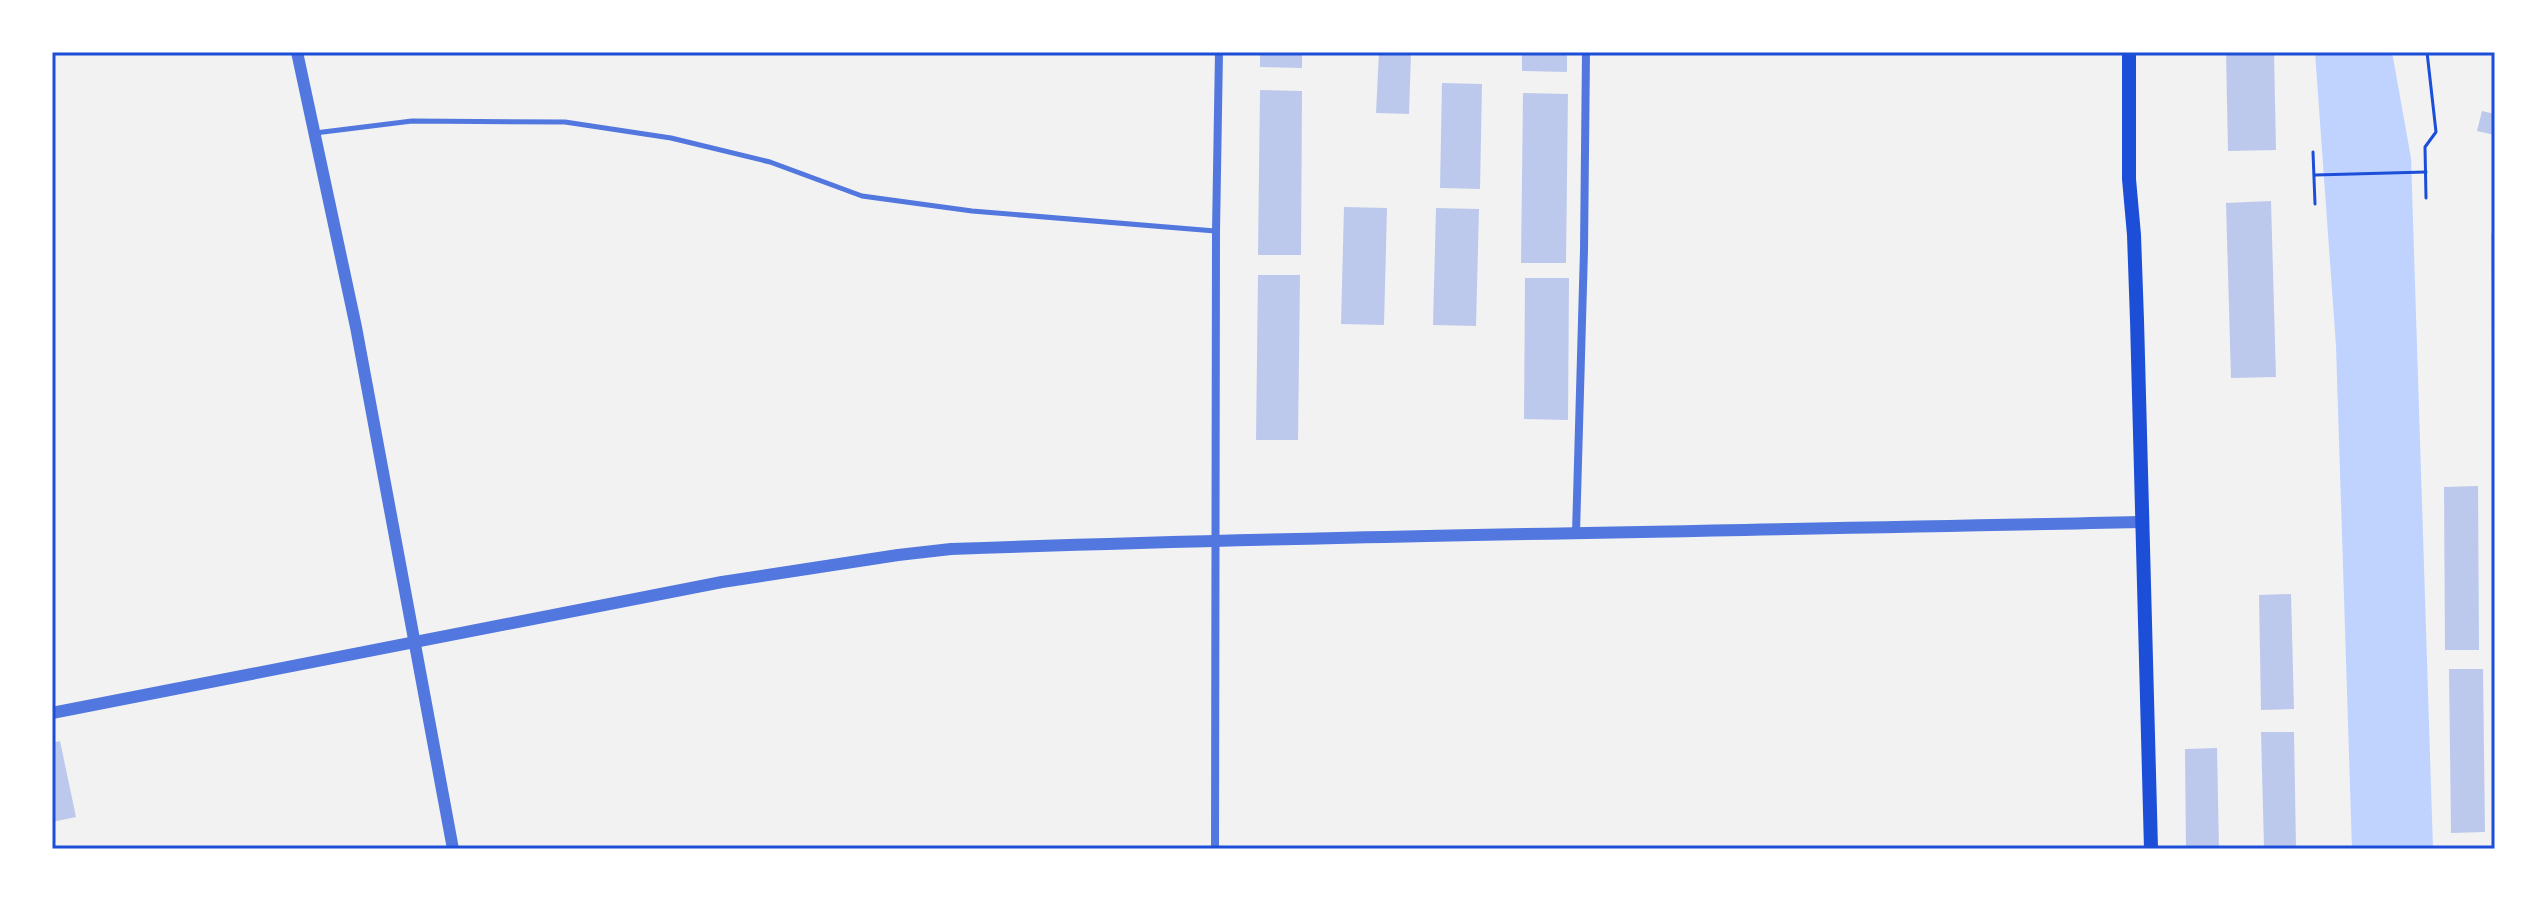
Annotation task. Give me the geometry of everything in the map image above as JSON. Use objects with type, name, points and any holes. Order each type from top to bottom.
[{"type":"main road","points":[[2129,52],[2129,179],[2136,306],[2151,849]]},
{"type":"street","points":[[297,52],[356,327],[453,849]]},
{"type":"street","points":[[1215,849],[1219,52]]},
{"type":"street","points":[[1576,533],[1586,52]]},
{"type":"street","points":[[52,713],[722,582],[951,549],[1217,540],[2141,522]]},
{"type":"lane","points":[[315,133],[412,121],[565,122],[671,138],[756,159],[862,196],[972,211],[1216,231]]},
{"type":"path","points":[[2426,198],[2425,147],[2436,132],[2427,52]]},
{"type":"path","points":[[2313,152],[2315,204]]},
{"type":"path","points":[[2315,175],[2426,172]]},
{"type":"water","points":[[2315,52],[2392,52],[2411,158],[2433,849],[2352,849],[2336,346]]},
{"type":"building","points":[[1260,52],[1302,52],[1302,68],[1260,67]]},
{"type":"building","points":[[1379,52],[1411,52],[1409,114],[1376,113]]},
{"type":"building","points":[[1522,52],[1567,52],[1567,72],[1522,71]]},
{"type":"building","points":[[2226,52],[2274,52],[2276,150],[2228,151]]},
{"type":"building","points":[[1442,83],[1482,84],[1480,189],[1440,188]]},
{"type":"building","points":[[1260,90],[1302,91],[1301,255],[1258,255]]},
{"type":"building","points":[[1523,93],[1568,94],[1566,263],[1521,263]]},
{"type":"building","points":[[2482,111],[2495,114],[2495,135],[2477,131]]},
{"type":"building","points":[[2271,201],[2276,377],[2231,378],[2226,203]]},
{"type":"building","points":[[1344,207],[1387,208],[1384,325],[1341,324]]},
{"type":"building","points":[[1436,208],[1479,209],[1476,326],[1433,325]]},
{"type":"building","points":[[2491,233],[2495,233],[2495,358],[2492,358]]},
{"type":"building","points":[[1258,275],[1300,275],[1298,440],[1256,440]]},
{"type":"building","points":[[1525,278],[1569,278],[1568,420],[1524,419]]},
{"type":"building","points":[[2478,486],[2479,650],[2445,650],[2444,487]]},
{"type":"building","points":[[2291,594],[2294,709],[2261,710],[2259,595]]},
{"type":"building","points":[[2449,669],[2483,669],[2485,832],[2451,833]]},
{"type":"building","points":[[2261,732],[2294,732],[2296,847],[2264,847]]},
{"type":"building","points":[[60,741],[76,817],[52,822],[52,743]]},
{"type":"building","points":[[2217,748],[2219,849],[2186,849],[2185,749]]}]
